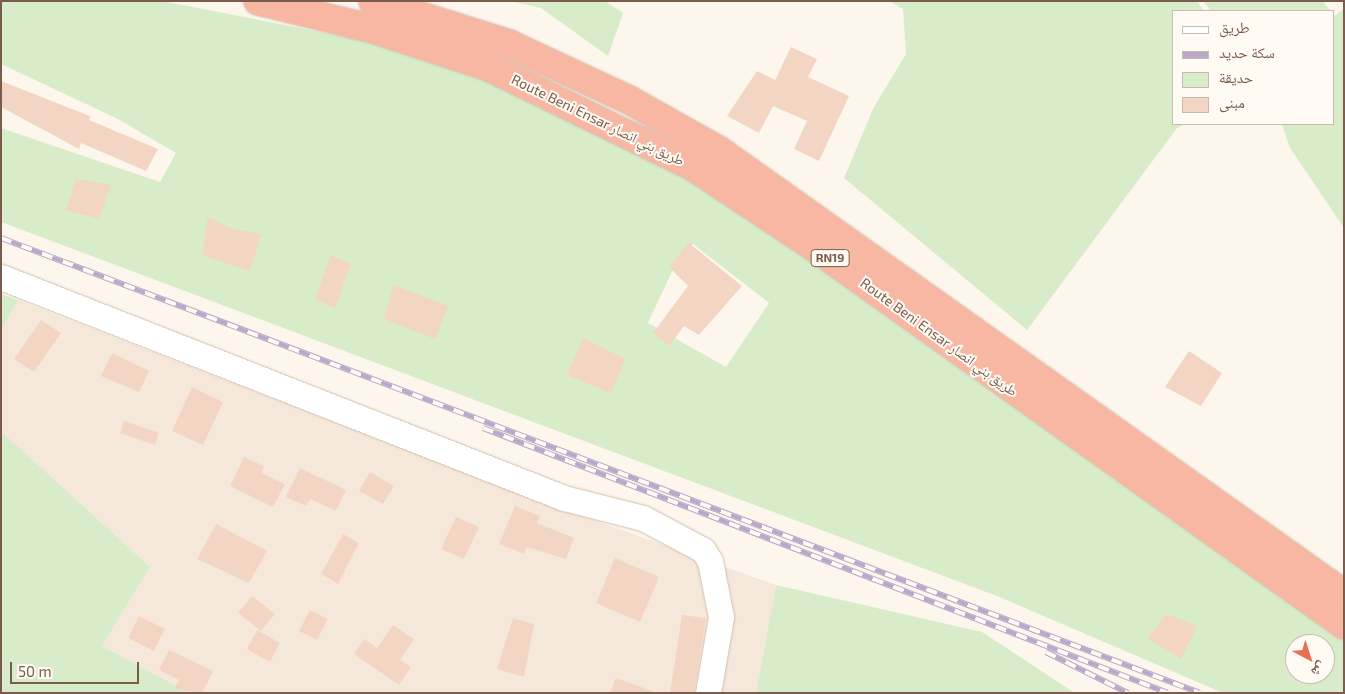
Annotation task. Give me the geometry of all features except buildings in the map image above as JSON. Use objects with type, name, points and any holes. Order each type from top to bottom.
[{"type":"highway","name":"Route Beni Ensar طريق بني انصار","points":[[258,1],[370,28],[489,67],[694,167],[817,249],[1344,625]]},
{"type":"highway","name":"Route Beni Ensar طريق بني انصار","points":[[373,1],[509,44],[631,101],[720,150],[1344,594]]},
{"type":"street","points":[[1,277],[564,498],[643,518],[703,550],[710,561],[721,617],[708,693]]},
{"type":"shaded area","points":[[18,300],[523,495],[776,585],[756,693],[190,693],[102,646],[150,567],[1,431],[1,331]]},
{"type":"green space","points":[[1,1],[162,1],[424,52],[569,110],[718,193],[1344,636],[1344,693],[1223,693],[997,596],[1,222],[1,128],[160,182],[176,153],[118,119],[1,64]],"holes":[[[693,244],[769,303],[726,367],[648,323],[675,265]]]},
{"type":"green space","points":[[510,1],[605,1],[623,13],[608,56],[541,8]]},
{"type":"green space","points":[[889,1],[1197,1],[1203,10],[1172,10],[1172,125],[1184,125],[1177,128],[1027,330],[844,178],[874,107],[906,54],[903,9]]},
{"type":"green space","points":[[1203,1],[1323,1],[1329,10],[1210,10]]},
{"type":"green space","points":[[1344,9],[1344,228],[1290,148],[1282,125],[1335,125],[1335,15]]},
{"type":"green space","points":[[1,294],[18,300],[1,331]]},
{"type":"green space","points":[[1,431],[150,567],[102,646],[190,693],[1,693]]},
{"type":"green space","points":[[776,585],[982,632],[1075,693],[756,693]]},
{"type":"railway","points":[[1,238],[1200,693]]},
{"type":"railway","points":[[483,428],[1168,693]]},
{"type":"railway","points":[[1046,652],[1128,693]]}]
